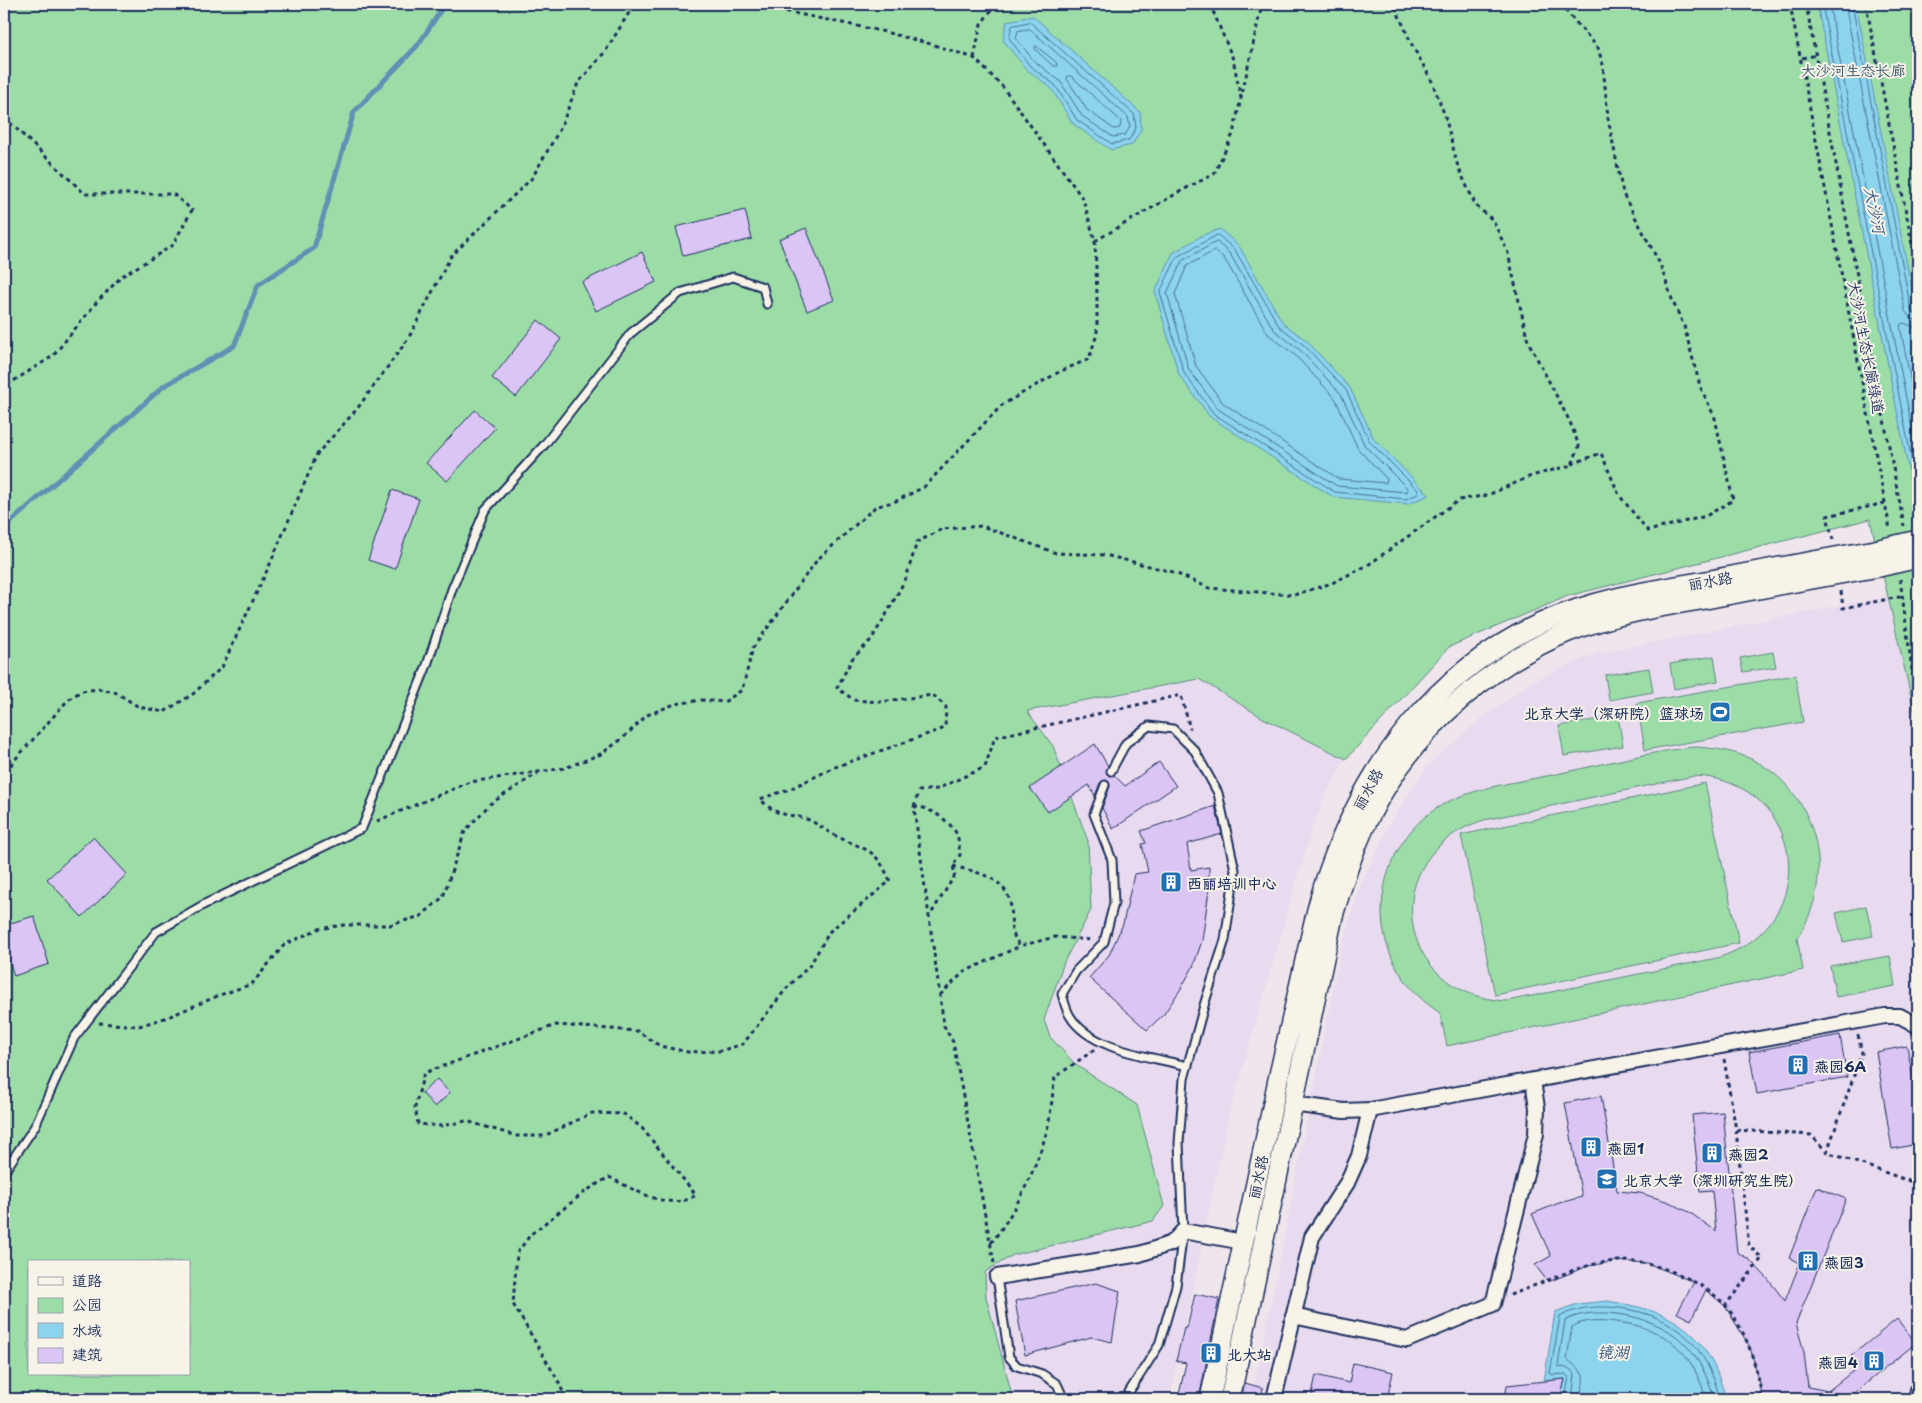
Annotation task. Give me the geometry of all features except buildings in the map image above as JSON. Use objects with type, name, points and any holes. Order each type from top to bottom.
[{"type":"main road","name":"丽水路","points":[[1877,558],[1912,535]]},
{"type":"main road","name":"丽水路","points":[[1210,1399],[1315,920],[1328,873],[1357,804],[1396,741],[1417,714],[1443,688],[1494,650],[1543,622],[1571,611],[1657,590],[1877,558],[1916,566]]},
{"type":"main road","name":"丽水路","points":[[1230,1399],[1326,946],[1350,863],[1372,811],[1385,787],[1418,742],[1438,721],[1502,669],[1568,632],[1635,612],[1838,565]]},
{"type":"street","points":[[1292,1104],[1344,1111],[1370,1110],[1885,1016],[1900,1016],[1918,1026]]},
{"type":"street","points":[[1292,1316],[1407,1340],[1492,1304],[1536,1134],[1537,1108],[1533,1080]]},
{"type":"street","points":[[1274,1399],[1292,1316],[1312,1238],[1347,1183],[1359,1156],[1370,1110]]},
{"type":"street","points":[[997,1277],[1140,1254],[1172,1243],[1183,1231],[1243,1242]]},
{"type":"street","points":[[1916,1399],[1918,1390]]},
{"type":"lane","points":[[4,1172],[34,1126],[74,1038],[156,932],[205,904],[362,828],[427,665],[452,589],[484,510],[545,444],[631,333],[680,293],[733,276],[763,287],[767,304]]},
{"type":"lane","points":[[1111,771],[1126,743],[1149,726],[1174,729],[1196,751],[1218,793],[1234,870],[1225,940],[1184,1079],[1180,1143],[1183,1231],[1176,1286],[1159,1345],[1129,1392],[1127,1399]]},
{"type":"lane","points":[[1105,785],[1094,814],[1112,860],[1114,904],[1104,942],[1076,970],[1062,994],[1070,1016],[1088,1035],[1118,1049],[1188,1066]]},
{"type":"lane","points":[[997,1277],[1008,1357],[1017,1366],[1042,1374],[1057,1384],[1064,1399]]},
{"type":"path","points":[[4,780],[12,763],[68,700],[80,691],[99,689],[115,692],[139,707],[164,712],[194,694],[222,667],[270,564],[317,454],[357,409],[408,339],[451,256],[532,178],[561,127],[578,83],[605,52],[630,11],[644,4]]},
{"type":"path","points":[[362,828],[470,782],[565,768],[601,754],[622,739],[647,715],[675,704],[701,700],[724,702],[742,690],[753,648],[817,560],[875,507],[896,501],[924,487],[1002,404],[1059,372],[1089,360],[1097,334],[1095,241],[1083,199],[1003,87],[974,58],[882,31],[778,10],[724,4]]},
{"type":"path","points":[[974,58],[981,24],[996,4]]},
{"type":"path","points":[[1210,4],[1232,59],[1241,100]]},
{"type":"path","points":[[1095,241],[1214,174],[1233,134],[1262,4]]},
{"type":"path","points":[[1394,4],[1412,45],[1431,79],[1445,116],[1458,167],[1476,206],[1493,220],[1508,253],[1528,341],[1570,422],[1579,446],[1572,465]]},
{"type":"path","points":[[565,1399],[560,1384],[513,1304],[517,1253],[530,1234],[586,1190],[609,1177],[632,1189],[671,1202],[687,1202],[696,1195],[642,1128],[624,1114],[592,1113],[544,1136],[517,1136],[466,1121],[441,1126],[418,1124],[415,1107],[424,1072],[556,1025],[637,1031],[660,1046],[688,1052],[720,1051],[743,1044],[786,989],[810,965],[830,931],[890,881],[882,862],[862,845],[836,836],[809,820],[773,812],[760,799],[790,789],[835,767],[945,728],[946,707],[933,695],[879,702],[854,700],[837,688],[852,659],[871,640],[886,615],[906,578],[917,542],[943,529],[982,526],[1056,553],[1105,555],[1173,572],[1209,588],[1294,595],[1332,583],[1368,565],[1459,500],[1488,495],[1531,476],[1572,465],[1601,453],[1619,495],[1648,531],[1706,516],[1734,500],[1715,418],[1700,386],[1684,326],[1673,302],[1660,264],[1623,194],[1608,118],[1603,66],[1598,48],[1560,4]]},
{"type":"path","name":"大沙河生态长廊绿道","points":[[1790,4],[1802,58],[1892,539]]},
{"type":"path","name":"大沙河生态长廊绿道","points":[[1806,4],[1912,535]]},
{"type":"path","points":[[1866,4],[1918,274]]},
{"type":"path","points":[[1802,58],[1817,55]]},
{"type":"path","points":[[4,117],[85,194],[173,194],[192,210],[172,246],[122,276],[96,303],[53,356],[4,387]]},
{"type":"path","points":[[1885,503],[1827,516],[1838,565],[1844,608],[1904,596]]},
{"type":"path","points":[[1916,566],[1918,592]]},
{"type":"path","points":[[1900,577],[1904,596],[1913,677],[1918,695]]},
{"type":"path","points":[[997,1277],[953,1042],[944,1026],[914,807],[919,791],[937,789],[985,767],[995,737],[1181,695],[1196,751]]},
{"type":"path","points":[[87,1022],[139,1026],[168,1017],[252,984],[284,945],[318,930],[344,925],[390,925],[421,916],[443,897],[464,831],[490,804],[540,772]]},
{"type":"path","points":[[914,807],[920,806],[936,813],[957,833],[960,855],[953,866],[955,875],[929,918]]},
{"type":"path","points":[[953,866],[981,874],[1000,883],[1010,901],[1011,933],[1020,946]]},
{"type":"path","points":[[940,995],[964,972],[1020,946],[1055,937],[1104,942]]},
{"type":"path","points":[[1827,1152],[1862,1052],[1856,1021]]},
{"type":"path","points":[[990,1243],[1007,1222],[1028,1182],[1046,1133],[1055,1077],[1086,1057],[1104,1042]]},
{"type":"path","points":[[1722,1046],[1736,1130],[1748,1246],[1762,1258],[1725,1306]]},
{"type":"path","points":[[1736,1130],[1811,1135],[1827,1152],[1918,1184]]},
{"type":"path","points":[[1492,1304],[1588,1266],[1617,1261],[1648,1263],[1694,1282],[1725,1306],[1750,1347],[1761,1388],[1761,1399]]},
{"type":"shaded area","name":"北京大学（深圳研究生院）","points":[[1888,596],[1918,727],[1918,1399],[1252,1399],[1339,958],[1357,893],[1390,823],[1427,766],[1481,719],[1534,680],[1598,653]]},
{"type":"shaded area","points":[[1199,679],[1263,718],[1346,759],[1327,792],[1310,835],[1228,1119],[1170,1399],[1013,1399],[986,1297],[986,1278],[977,1230],[1025,712]]},
{"type":"green space","name":"大沙河生态长廊","points":[[4,4],[1918,4],[1918,727],[1870,519],[1568,596],[1449,647],[1346,759],[1263,718],[1199,679],[1027,711],[1053,746],[1088,841],[1091,910],[1064,962],[1044,1020],[1050,1037],[1076,1065],[1137,1105],[1164,1206],[1153,1221],[1013,1255],[985,1272],[986,1297],[1013,1399],[4,1399]]},
{"type":"green space","points":[[1773,652],[1776,667],[1743,672],[1740,658]]},
{"type":"green space","points":[[1714,656],[1718,681],[1674,689],[1670,664]]},
{"type":"green space","points":[[1649,668],[1653,692],[1609,700],[1605,675]]},
{"type":"green space","name":"北京大学（深研院）篮球场","points":[[1795,675],[1803,722],[1645,750],[1637,703]]},
{"type":"green space","points":[[1618,716],[1623,746],[1564,756],[1559,726]]},
{"type":"green space","points":[[1693,747],[1742,755],[1768,769],[1786,785],[1801,804],[1811,825],[1817,848],[1818,871],[1816,894],[1809,917],[1797,938],[1803,970],[1447,1046],[1440,1013],[1417,995],[1408,984],[1399,972],[1387,946],[1382,916],[1383,897],[1386,878],[1401,844],[1426,816],[1442,805],[1459,797],[1498,785]],"holes":[[[1694,776],[1732,784],[1760,801],[1779,827],[1788,856],[1787,887],[1775,916],[1752,941],[1717,958],[1507,1001],[1469,993],[1440,975],[1421,950],[1412,921],[1414,891],[1426,862],[1449,837],[1484,820]]]},
{"type":"green space","points":[[1705,783],[1739,943],[1495,995],[1461,835]]},
{"type":"green space","points":[[1866,906],[1873,936],[1843,942],[1836,913]]},
{"type":"green space","points":[[1890,956],[1895,986],[1836,997],[1830,966]]},
{"type":"water","name":"大沙河","points":[[1817,4],[1856,4],[1918,321],[1918,518]]},
{"type":"water","points":[[1033,16],[1140,112],[1141,130],[1132,145],[1111,150],[1073,124],[1051,88],[1026,69],[1003,40],[1007,21]]},
{"type":"water","points":[[1220,229],[1239,246],[1283,323],[1307,341],[1350,388],[1374,439],[1429,495],[1408,504],[1333,497],[1210,417],[1179,375],[1155,292],[1173,253],[1203,235]]},
{"type":"water","name":"镜湖","points":[[1607,1301],[1652,1311],[1670,1318],[1685,1328],[1698,1340],[1709,1356],[1726,1399],[1560,1399],[1565,1379],[1544,1381],[1555,1312],[1577,1304]]},
{"type":"waterway","points":[[4,528],[164,386],[234,346],[258,285],[314,248],[354,112],[418,45],[445,4]]},
{"type":"place","name":"北京大学（深研院）篮球场","points":[[1720,712]]},
{"type":"place","name":"西丽培训中心","points":[[1171,882]]},
{"type":"place","name":"燕园6A","points":[[1798,1065]]},
{"type":"place","name":"燕园1","points":[[1591,1147]]},
{"type":"place","name":"燕园2","points":[[1712,1153]]},
{"type":"place","name":"北京大学（深圳研究生院）","points":[[1607,1179]]},
{"type":"place","name":"燕园3","points":[[1808,1261]]},
{"type":"place","name":"北大站","points":[[1211,1353]]},
{"type":"place","name":"燕园4","points":[[1874,1361]]}]
